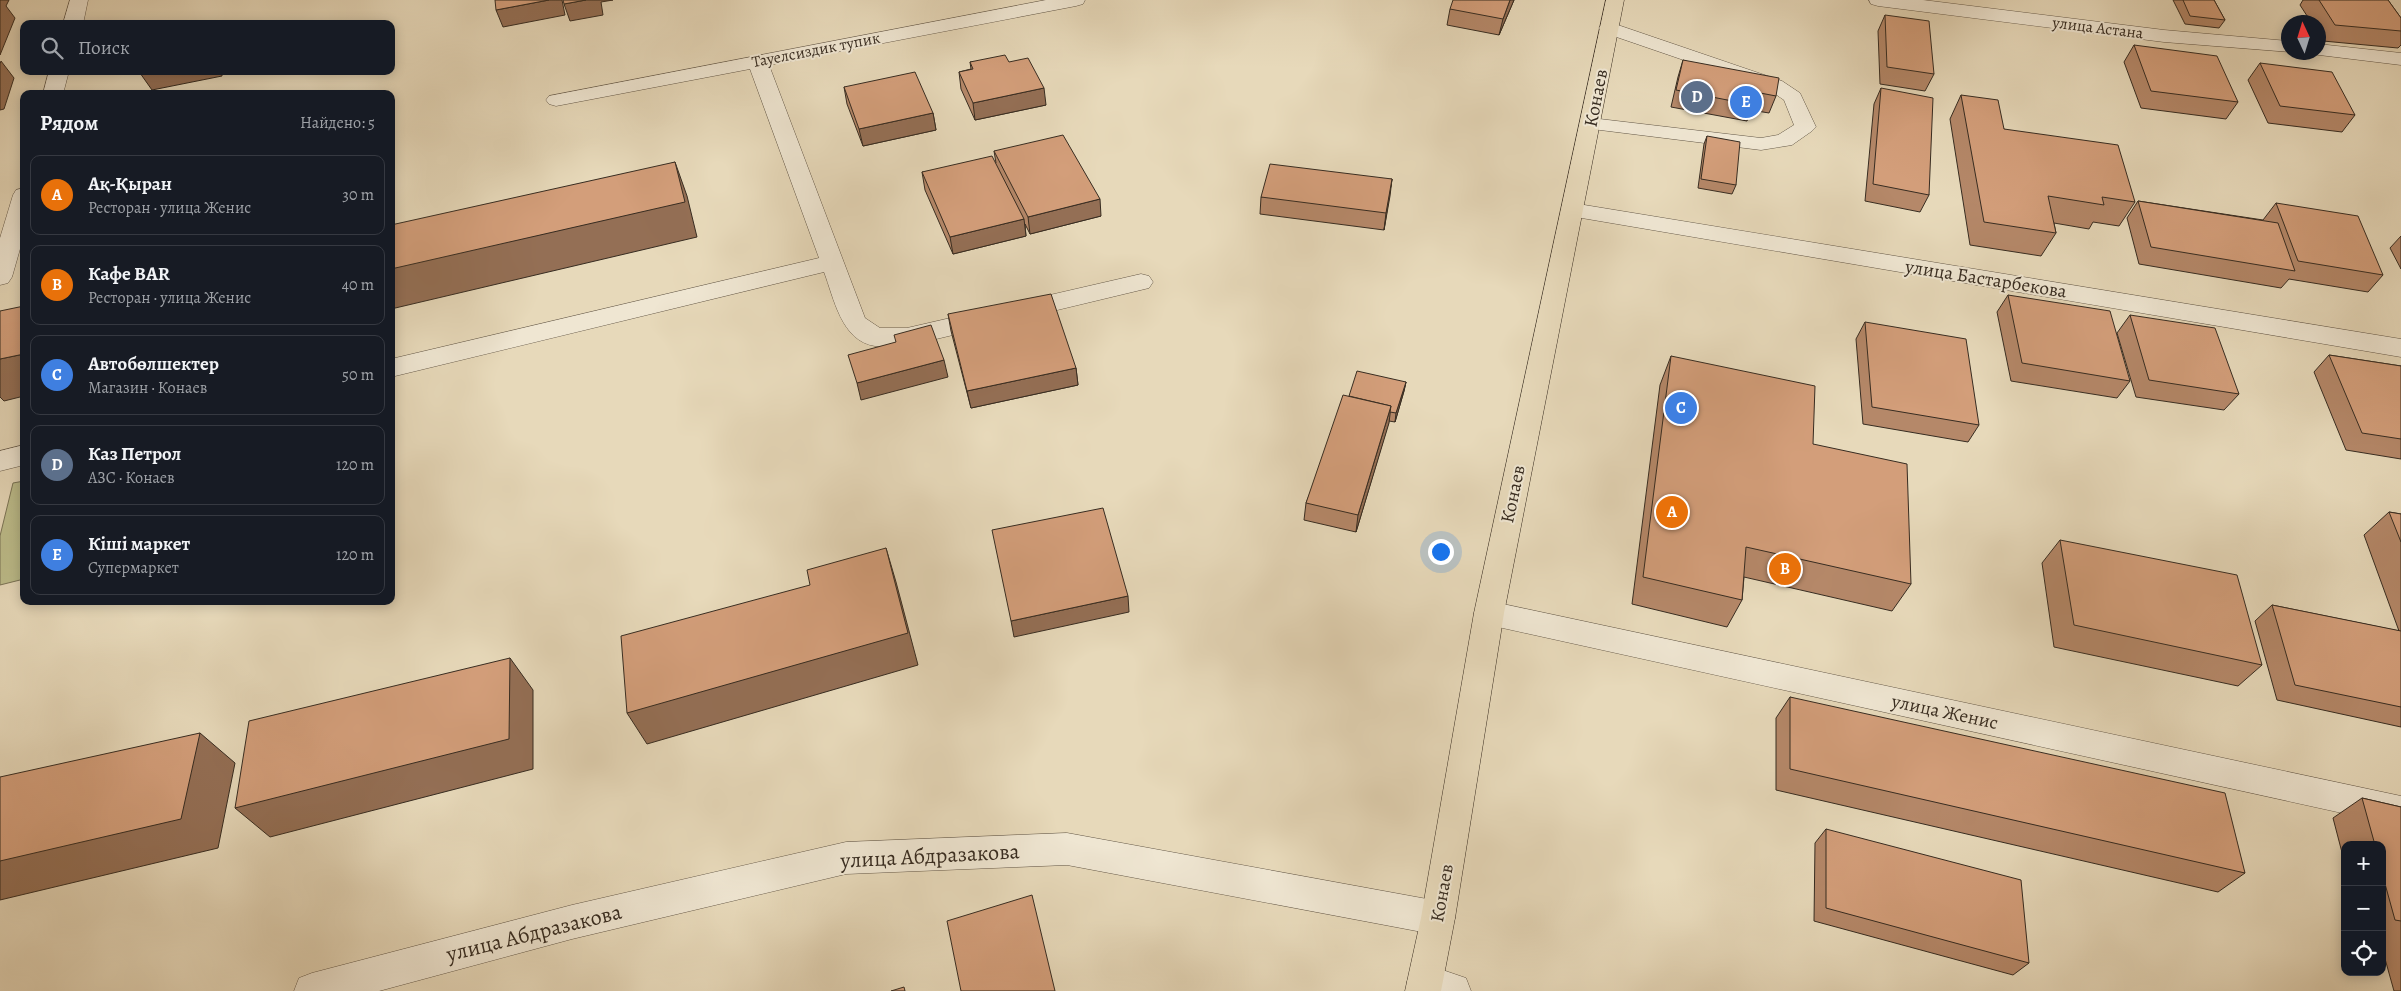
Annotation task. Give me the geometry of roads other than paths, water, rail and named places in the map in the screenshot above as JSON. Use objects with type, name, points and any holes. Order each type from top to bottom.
[{"type":"main road","name":"Конаев","points":[[1433,988],[1438,918],[1488,614],[1591,124],[1615,0]]},
{"type":"street","points":[[74,20],[80,0]]},
{"type":"street","name":"Тауелсиздик тупик","points":[[556,100],[1076,0]]},
{"type":"street","name":"улица Астана","points":[[1878,0],[2164,36],[2281,46]]},
{"type":"street","points":[[1591,124],[1761,144],[1784,140],[1806,127],[1793,97],[1775,85],[1609,28]]},
{"type":"street","points":[[2326,51],[2401,59]]},
{"type":"street","points":[[757,61],[855,323],[875,337],[907,337],[1140,282]]},
{"type":"street","points":[[54,90],[58,75]]},
{"type":"street","points":[[0,277],[20,208]]},
{"type":"street","name":"улица Бастарбекова","points":[[1572,210],[2401,348]]},
{"type":"street","points":[[395,367],[833,262]]},
{"type":"street","points":[[0,461],[20,456]]},
{"type":"street","name":"улица Женис","points":[[1488,614],[2401,811]]},
{"type":"street","name":"улица Абдразакова","points":[[312,991],[572,922],[846,858],[1067,849],[1438,918]]},
{"type":"place","name":"Каз Петрол","points":[[1697,97]]},
{"type":"place","name":"Кіші маркет","points":[[1746,102]]},
{"type":"place","name":"Автобөлшектер","points":[[1681,408]]},
{"type":"place","name":"Ақ-Қыран","points":[[1672,512]]},
{"type":"place","name":"Кафе BAR","points":[[1785,569]]}]
